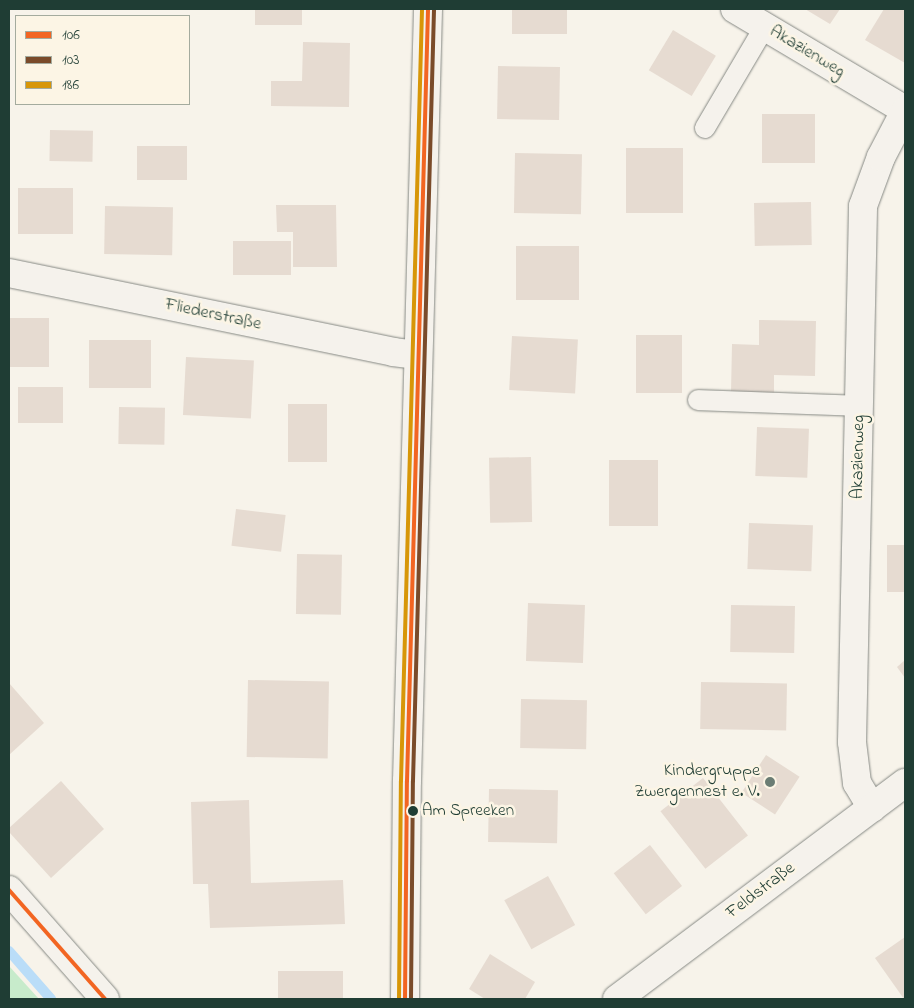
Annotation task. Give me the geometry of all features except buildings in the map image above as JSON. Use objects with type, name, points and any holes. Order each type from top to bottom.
[{"type":"street","points":[[405,999],[407,781],[428,9]]},
{"type":"street","name":"Akazienweg","points":[[735,9],[905,111],[881,157],[863,206],[852,742],[857,783],[872,808]]},
{"type":"street","name":"Fliederstraße","points":[[9,273],[393,352],[418,355]]},
{"type":"street","name":"Feldstraße","points":[[617,999],[905,783]]},
{"type":"street","points":[[9,890],[105,999]]},
{"type":"lane","points":[[705,128],[765,26]]},
{"type":"lane","points":[[698,400],[860,406]]},
{"type":"green space","points":[[9,966],[39,999],[9,999]]},
{"type":"waterway","points":[[9,951],[51,999]]},
{"type":"transit line","name":"186","points":[[399,999],[401,781],[422,9]]},
{"type":"transit line","name":"106","points":[[405,999],[407,781],[428,9]]},
{"type":"transit line","name":"103","points":[[411,999],[413,781],[434,9]]},
{"type":"transit line","name":"106","points":[[9,890],[105,999]]},
{"type":"place","name":"Kindergruppe Zwergennest e. V.","points":[[770,782]]},
{"type":"place","name":"Am Spreeken","points":[[413,811]]}]
